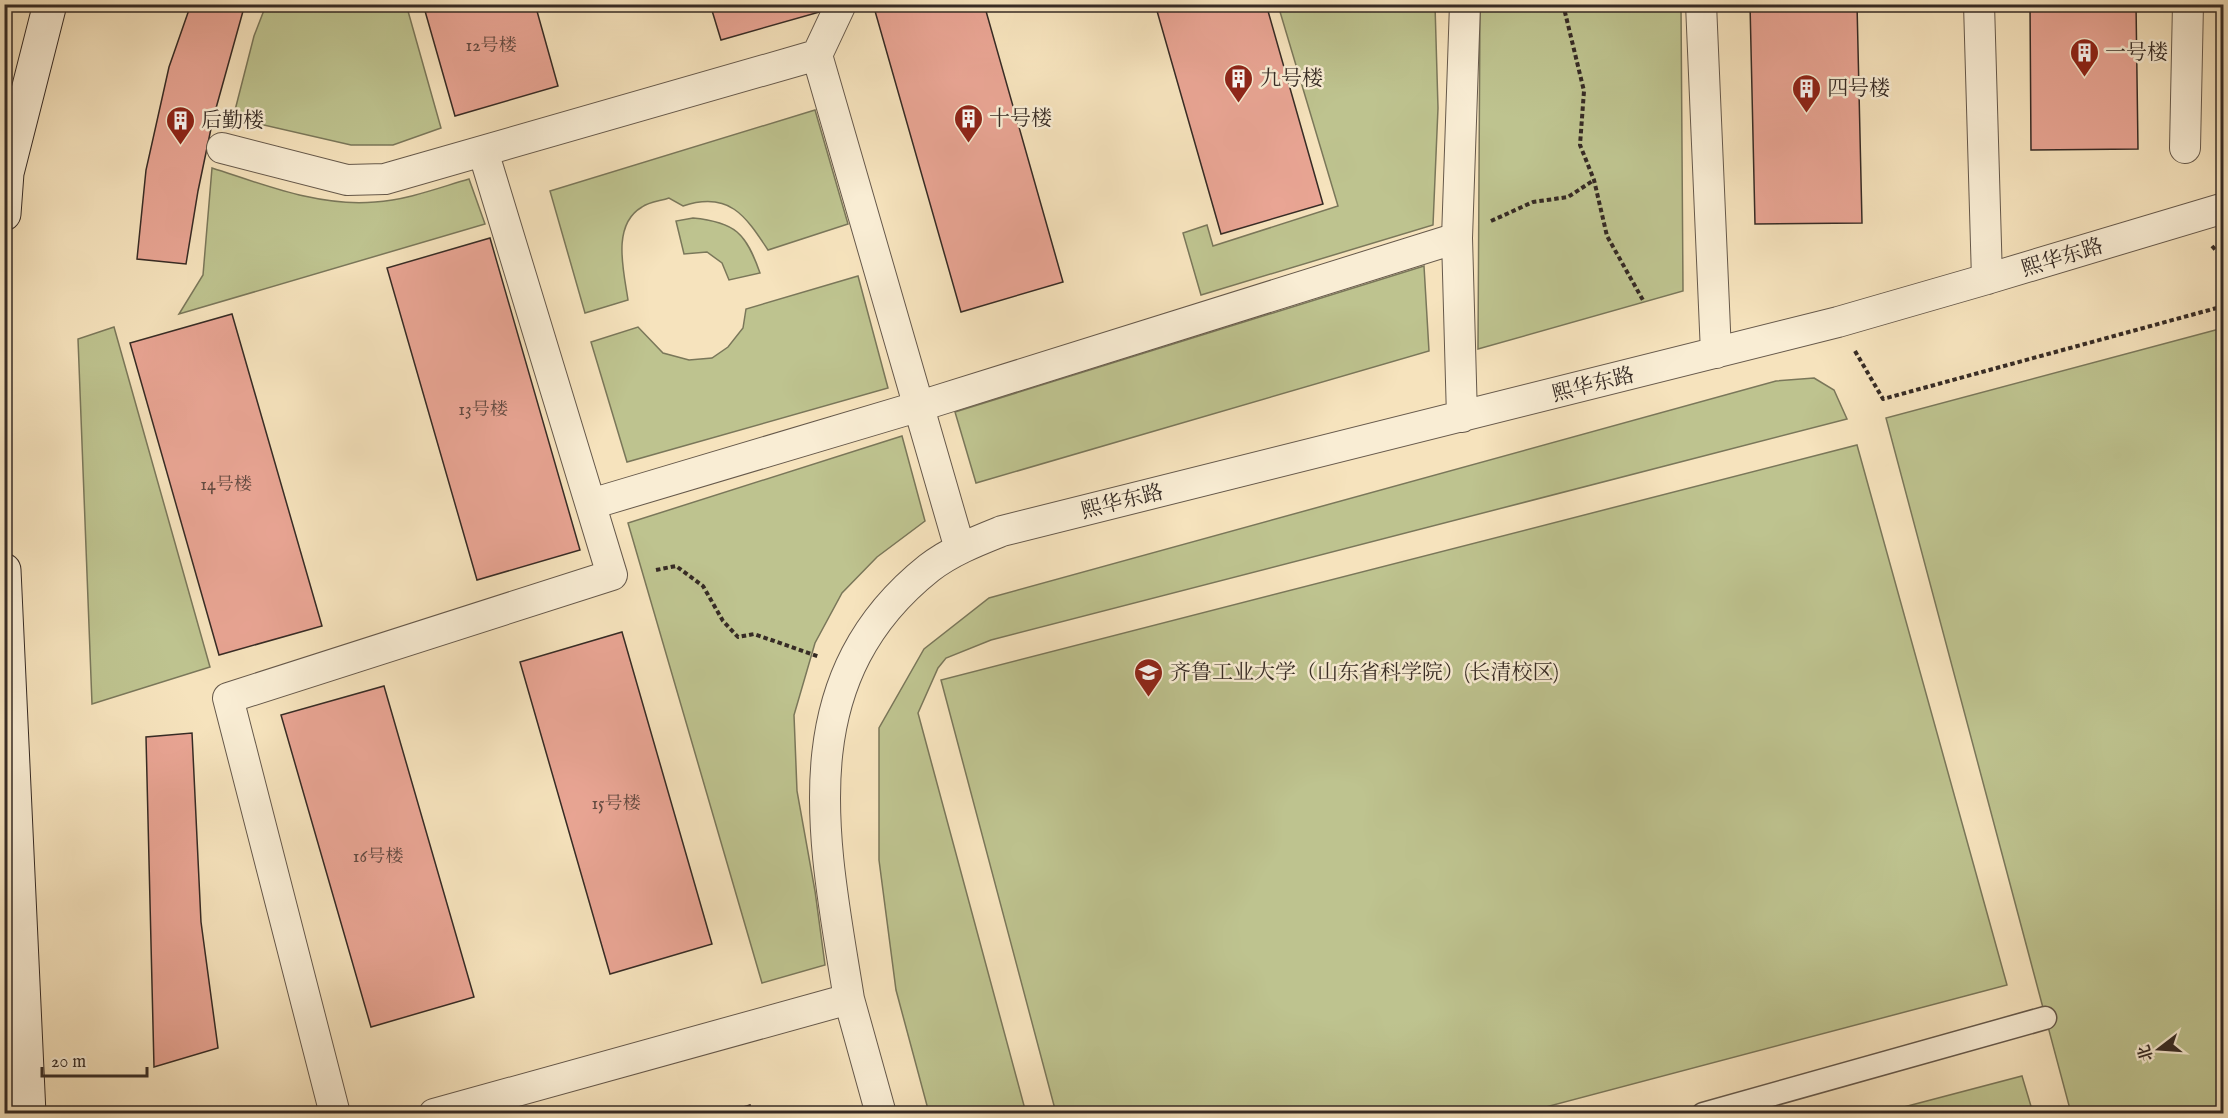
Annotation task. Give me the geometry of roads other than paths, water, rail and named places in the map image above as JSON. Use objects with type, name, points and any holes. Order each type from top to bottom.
[{"type":"main road","points":[[4,214],[7,173],[50,4]]},
{"type":"main road","points":[[4,570],[29,1113]]},
{"type":"street","points":[[841,4],[817,55],[960,549]]},
{"type":"street","points":[[1462,417],[1457,232],[1466,4]]},
{"type":"street","points":[[1701,4],[1716,353]]},
{"type":"street","points":[[1979,4],[1987,279]]},
{"type":"street","points":[[2185,148],[2188,4]]},
{"type":"street","points":[[222,148],[347,180],[385,179],[817,55]]},
{"type":"street","points":[[334,1113],[228,698],[612,575],[483,151]]},
{"type":"street","name":"熙华东路","points":[[881,1113],[849,999],[829,873],[825,832],[827,743],[833,712],[850,666],[869,633],[894,601],[930,567],[960,549],[1002,531],[1838,322],[2223,208]]},
{"type":"street","points":[[591,504],[920,406],[1457,232]]},
{"type":"street","points":[[434,1113],[849,999]]},
{"type":"street","points":[[1703,1113],[2045,1018]]},
{"type":"place","name":"一号楼","points":[[2084,78]]},
{"type":"place","name":"九号楼","points":[[1239,104]]},
{"type":"place","name":"四号楼","points":[[1806,114]]},
{"type":"place","name":"十号楼","points":[[968,144]]},
{"type":"place","name":"后勤楼","points":[[180,146]]},
{"type":"place","name":"齐鲁工业大学（山东省科学院）(长清校区)","points":[[1149,698]]}]
